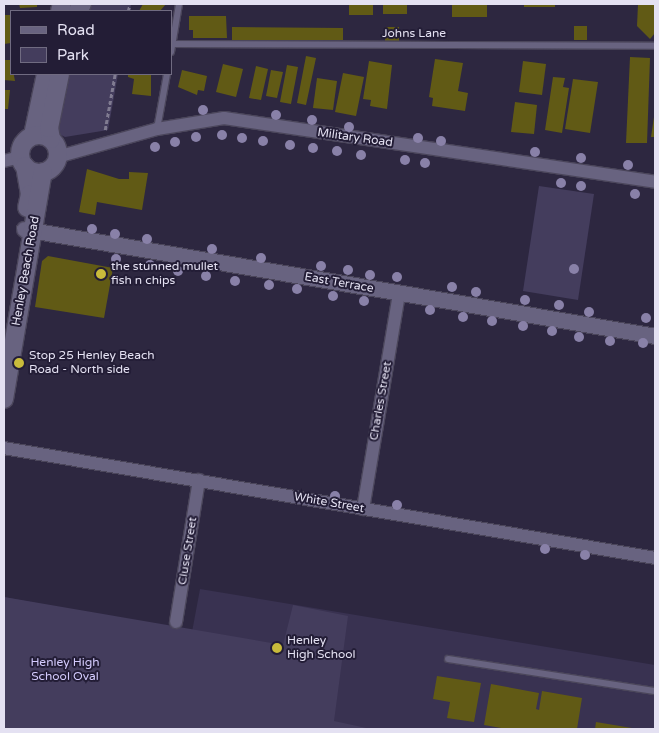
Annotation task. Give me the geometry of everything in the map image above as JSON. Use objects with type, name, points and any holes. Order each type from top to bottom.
[{"type":"main road","points":[[46,75],[33,135],[24,142],[16,161],[33,172],[43,172],[50,169],[57,157],[57,147],[51,139],[49,128],[60,75]]},
{"type":"main road","points":[[33,135],[51,139]]},
{"type":"main road","name":"Henley Beach Road","points":[[4,399],[29,230],[30,194],[16,161]]},
{"type":"main road","name":"Henley Beach Road","points":[[4,346],[43,172]]},
{"type":"street","name":"Military Road","points":[[57,157],[157,129],[224,118],[655,182]]},
{"type":"street","name":"East Terrace","points":[[29,230],[655,336]]},
{"type":"street","name":"Charles Street","points":[[363,509],[399,294]]},
{"type":"street","name":"White Street","points":[[4,448],[655,558]]},
{"type":"street","name":"Cluse Street","points":[[176,622],[199,480]]},
{"type":"lane","points":[[172,48],[179,4]]},
{"type":"lane","name":"Johns Lane","points":[[173,44],[655,46]]},
{"type":"lane","points":[[157,129],[167,75]]},
{"type":"lane","points":[[448,659],[655,691]]},
{"type":"path","points":[[105,144],[115,75]]},
{"type":"shaded area","name":"Henley High School","points":[[200,589],[655,665],[655,729],[4,729],[4,597],[192,632]]},
{"type":"green space","points":[[89,4],[131,4],[130,10],[85,10]]},
{"type":"green space","points":[[63,75],[118,75],[108,130],[65,137],[57,133]]},
{"type":"green space","points":[[539,186],[594,194],[578,300],[523,291]]},
{"type":"green space","name":"Henley High School Oval","points":[[4,597],[283,645],[293,605],[348,616],[334,721],[371,729],[4,729]]},
{"type":"building","points":[[19,4],[37,4],[37,7],[20,8]]},
{"type":"building","points":[[143,4],[166,4],[161,10],[140,10]]},
{"type":"building","points":[[349,4],[373,4],[373,15],[349,15]]},
{"type":"building","points":[[383,4],[407,4],[407,14],[383,14]]},
{"type":"building","points":[[452,4],[487,4],[487,17],[452,17]]},
{"type":"building","points":[[524,4],[555,4],[555,7],[524,7]]},
{"type":"building","points":[[638,4],[655,4],[655,33],[650,39],[637,26]]},
{"type":"building","points":[[4,15],[10,15],[10,43],[4,44]]},
{"type":"building","points":[[189,16],[226,16],[227,38],[193,38],[193,30],[189,30]]},
{"type":"building","points":[[574,26],[587,26],[587,40],[574,40]]},
{"type":"building","points":[[232,27],[343,28],[343,40],[232,40]]},
{"type":"building","points":[[385,27],[399,27],[399,41],[385,41]]},
{"type":"building","points":[[306,56],[316,58],[306,105],[297,103]]},
{"type":"building","points":[[630,57],[650,58],[647,143],[626,143]]},
{"type":"building","points":[[435,59],[463,63],[458,91],[468,93],[465,111],[432,106],[433,98],[429,97]]},
{"type":"building","points":[[4,60],[10,60],[10,75],[14,75],[15,81],[4,80]]},
{"type":"building","points":[[369,61],[392,65],[387,109],[370,106],[371,100],[363,99]]},
{"type":"building","points":[[523,61],[546,64],[542,95],[519,92]]},
{"type":"building","points":[[223,64],[243,69],[236,97],[216,92]]},
{"type":"building","points":[[287,65],[298,67],[291,104],[280,102]]},
{"type":"building","points":[[256,66],[268,69],[261,100],[249,98]]},
{"type":"building","points":[[182,70],[207,76],[204,91],[198,90],[197,95],[178,87]]},
{"type":"building","points":[[271,70],[283,72],[277,98],[266,96]]},
{"type":"building","points":[[343,73],[364,77],[356,116],[335,112]]},
{"type":"building","points":[[128,75],[151,75],[151,96],[132,94],[134,79],[128,77]]},
{"type":"building","points":[[553,77],[565,78],[563,87],[569,88],[562,133],[545,130]]},
{"type":"building","points":[[317,78],[337,81],[333,110],[313,108]]},
{"type":"building","points":[[573,79],[598,82],[590,133],[565,129]]},
{"type":"building","points":[[4,90],[10,90],[8,109],[4,109]]},
{"type":"building","points":[[515,102],[537,105],[534,134],[511,132]]},
{"type":"building","points":[[654,117],[655,137],[651,137]]},
{"type":"building","points":[[87,169],[119,179],[129,179],[129,172],[148,173],[142,210],[97,202],[95,215],[79,212]]},
{"type":"building","points":[[48,256],[113,268],[104,318],[35,307],[42,261]]},
{"type":"building","points":[[437,676],[481,683],[474,722],[447,718],[450,702],[433,699]]},
{"type":"building","points":[[491,684],[539,693],[536,709],[539,710],[542,691],[582,698],[577,729],[507,729],[484,725]]},
{"type":"building","points":[[596,722],[632,728],[632,729],[595,729]]},
{"type":"place","name":"the stunned mullet fish n chips","points":[[101,274]]},
{"type":"place","name":"Stop 25 Henley Beach Road - North side","points":[[19,363]]},
{"type":"place","name":"Henley High School","points":[[277,648]]}]
